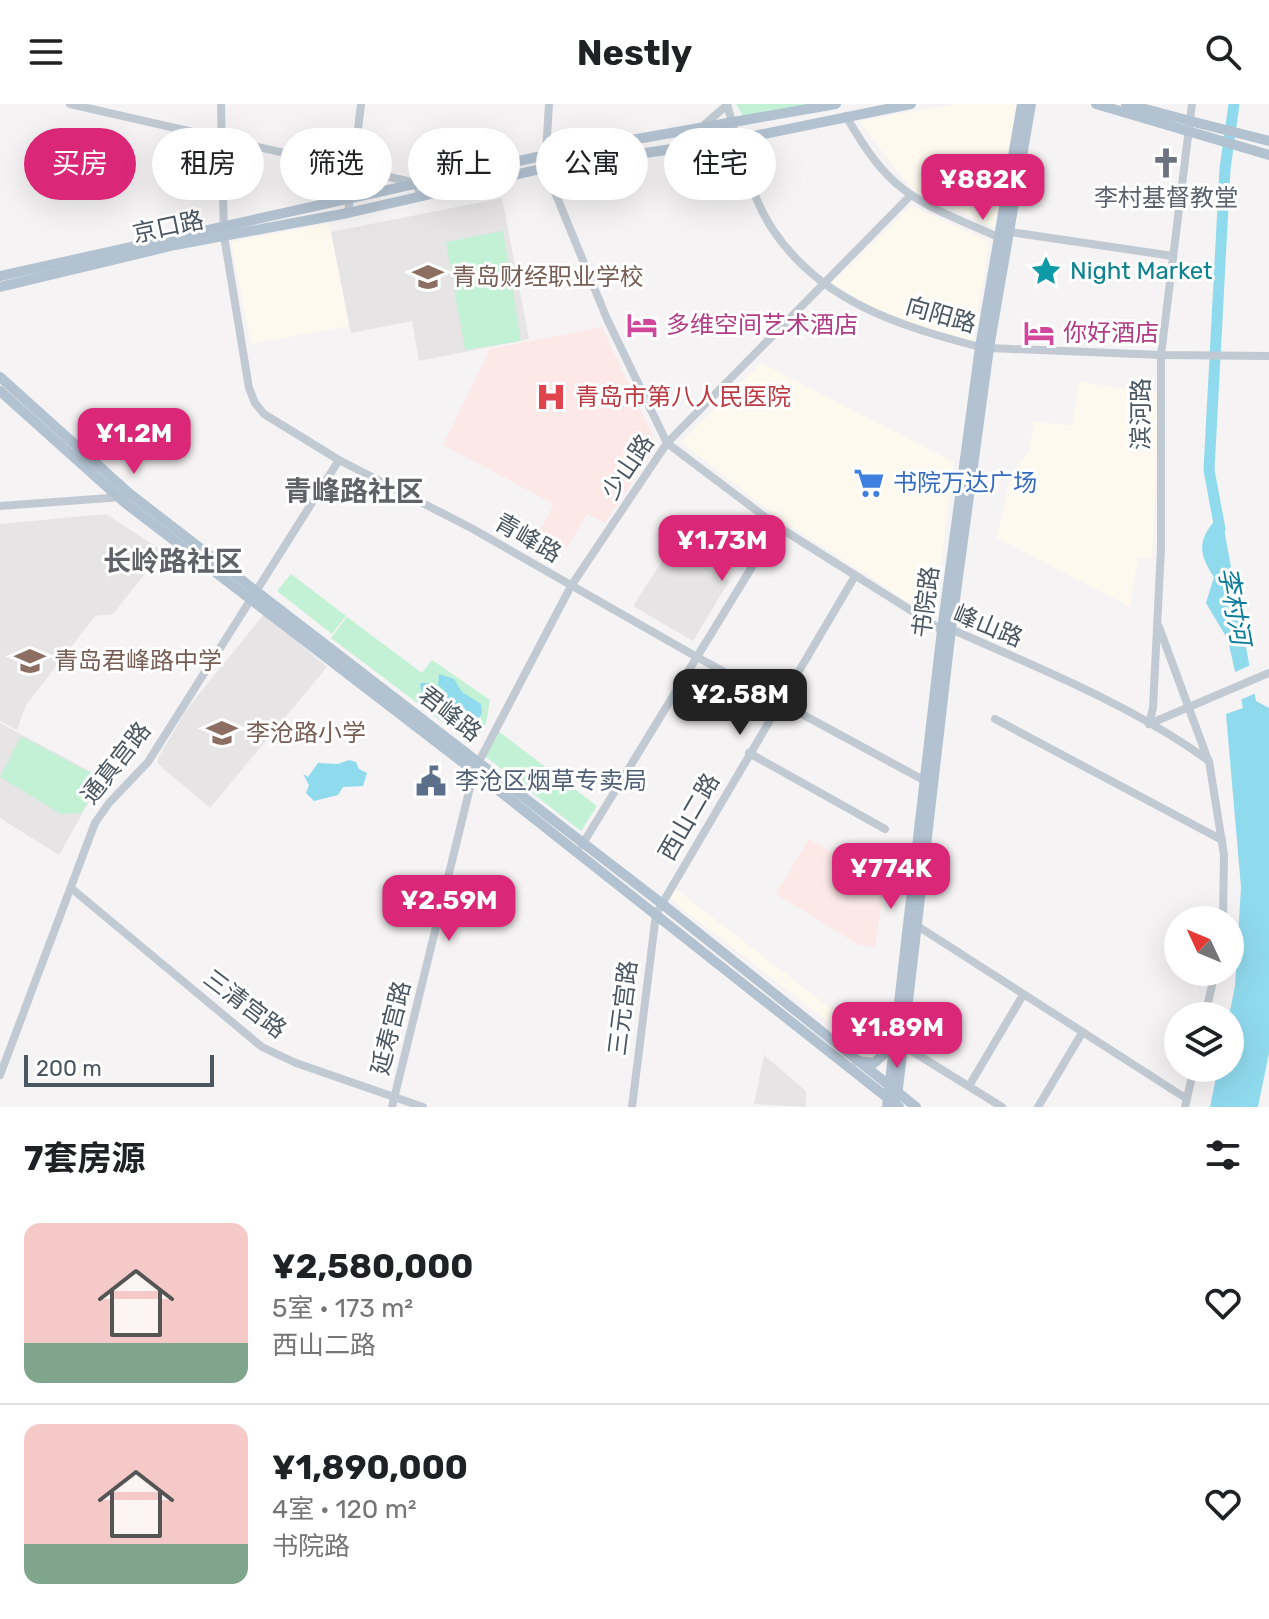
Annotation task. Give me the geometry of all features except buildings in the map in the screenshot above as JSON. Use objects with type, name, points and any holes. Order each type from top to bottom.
[{"type":"main road","name":"京口路","points":[[705,128],[836,104]]},
{"type":"main road","name":"京口路","points":[[776,131],[911,104]]},
{"type":"main road","name":"书院路","points":[[894,1103],[897,1046],[946,629],[998,237],[1022,104]]},
{"type":"main road","name":"书院路","points":[[984,347],[1010,232],[1031,104]]},
{"type":"main road","points":[[1096,104],[1269,141]]},
{"type":"main road","points":[[1126,104],[1269,155]]},
{"type":"main road","name":"京口路","points":[[0,276],[336,200]]},
{"type":"main road","name":"京口路","points":[[0,287],[224,236],[408,200]]},
{"type":"main road","name":"君峰路","points":[[0,377],[125,496]]},
{"type":"main road","name":"君峰路","points":[[0,391],[125,496],[887,1085]]},
{"type":"main road","name":"书院路","points":[[894,1103],[887,1085],[897,1046],[916,925],[929,783]]},
{"type":"main road","name":"君峰路","points":[[659,909],[894,1103],[916,1107]]},
{"type":"main road","points":[[857,1061],[879,1060],[897,1046]]},
{"type":"street","points":[[70,104],[168,128]]},
{"type":"street","name":"青峰路","points":[[221,104],[221,128]]},
{"type":"street","points":[[358,128],[361,104]]},
{"type":"street","points":[[548,128],[549,104]]},
{"type":"street","points":[[700,128],[727,104]]},
{"type":"street","name":"向阳路","points":[[727,104],[736,128]]},
{"type":"street","name":"滨河路","points":[[1149,724],[1153,708],[1158,622],[1166,355],[1173,256],[1193,127],[1192,104]]},
{"type":"street","points":[[846,116],[874,163],[909,197],[998,237]]},
{"type":"street","name":"少山路","points":[[476,766],[571,586],[667,443],[909,197]]},
{"type":"street","name":"青峰路","points":[[223,200],[224,236],[255,403],[276,423],[929,783]]},
{"type":"street","points":[[348,213],[350,200]]},
{"type":"street","name":"峰山路","points":[[558,200],[607,319],[667,443],[777,526],[855,576],[946,629],[1040,668],[1149,724],[1209,761]]},
{"type":"street","name":"向阳路","points":[[759,200],[772,228],[823,285],[895,323],[984,347],[1268,356]]},
{"type":"street","points":[[1010,232],[1173,256]]},
{"type":"street","name":"通真宫路","points":[[0,1075],[103,809],[148,762],[339,460]]},
{"type":"street","points":[[0,506],[125,496]]},
{"type":"street","points":[[580,848],[777,526]]},
{"type":"street","name":"西山二路","points":[[659,909],[855,576]]},
{"type":"street","points":[[1158,622],[1209,761],[1222,840],[1223,906]]},
{"type":"street","points":[[1149,724],[1269,673]]},
{"type":"street","points":[[995,719],[1222,840]]},
{"type":"street","points":[[749,753],[885,829]]},
{"type":"street","name":"延寿宫路","points":[[393,1102],[476,766]]},
{"type":"street","name":"三清宫路","points":[[71,888],[262,1047],[393,1102],[423,1107]]},
{"type":"street","name":"三元宫路","points":[[632,1107],[659,909]]},
{"type":"street","points":[[916,925],[1186,1103],[1191,1082]]},
{"type":"street","points":[[969,1086],[1023,995]]},
{"type":"street","points":[[1038,1107],[1082,1033]]},
{"type":"street","points":[[897,1046],[1002,1107]]},
{"type":"shaded area","points":[[956,104],[1019,104],[994,228],[912,190],[859,121]]},
{"type":"shaded area","name":"青岛财经职业学校","points":[[502,200],[529,339],[419,361],[412,321],[351,333],[331,232]]},
{"type":"shaded area","points":[[911,205],[990,242],[972,347],[889,318],[831,283]]},
{"type":"shaded area","points":[[329,223],[349,326],[251,344],[231,242]]},
{"type":"shaded area","name":"青岛市第八人民医院","points":[[602,327],[657,445],[605,523],[587,514],[567,548],[539,532],[554,504],[443,445],[490,349]]},
{"type":"shaded area","name":"书院万达广场","points":[[761,363],[954,462],[934,618],[780,519],[681,442]]},
{"type":"shaded area","points":[[1079,382],[1159,393],[1152,559],[1138,558],[1130,607],[997,538],[1009,483],[1029,450],[1034,422],[1072,425]]},
{"type":"shaded area","name":"青岛君峰路中学","points":[[106,514],[163,551],[113,614],[95,616],[26,705],[17,730],[0,721],[0,524]]},
{"type":"shaded area","points":[[673,544],[729,581],[693,641],[633,606]]},
{"type":"shaded area","name":"李沧路小学","points":[[264,614],[327,667],[210,808],[158,764],[158,758],[187,709]]},
{"type":"shaded area","points":[[0,723],[97,775],[100,782],[59,855],[0,818]]},
{"type":"shaded area","points":[[809,839],[836,854],[833,858],[861,876],[885,881],[875,947],[859,945],[776,894]]},
{"type":"shaded area","points":[[676,889],[878,1045],[871,1055],[670,899]]},
{"type":"shaded area","points":[[764,1055],[806,1091],[806,1107],[754,1104]]},
{"type":"green space","points":[[736,104],[811,104],[743,116]]},
{"type":"green space","points":[[503,231],[521,341],[465,350],[446,242]]},
{"type":"green space","points":[[291,574],[346,616],[332,634],[277,591]]},
{"type":"green space","points":[[347,617],[422,673],[432,660],[490,700],[486,723],[473,745],[331,638]]},
{"type":"green space","points":[[498,731],[597,806],[581,831],[485,756]]},
{"type":"green space","points":[[21,736],[96,776],[99,783],[81,813],[61,814],[0,777]]},
{"type":"water","points":[[1221,513],[1256,701],[1269,708],[1269,1053],[1258,1107],[1210,1107],[1215,1082],[1244,1082],[1244,1002],[1232,1002],[1235,986],[1244,986],[1244,906],[1240,906],[1241,887],[1226,714],[1243,708],[1228,640],[1206,603],[1214,577],[1202,551],[1208,529]]},
{"type":"water","points":[[439,674],[454,679],[462,692],[481,704],[482,713],[471,733],[454,726],[443,709],[421,690],[420,683],[429,683],[441,699],[447,700],[447,693],[438,685]]},
{"type":"water","points":[[349,760],[356,762],[359,769],[367,773],[363,786],[343,787],[338,795],[314,801],[306,793],[309,785],[303,774],[308,777],[318,763],[338,764]]},
{"type":"pier","points":[[1253,664],[1258,692],[1238,701],[1231,674]]},
{"type":"waterway","name":"李村河","points":[[1220,529],[1209,470],[1225,169],[1234,104]]},
{"type":"place","name":"李村基督教堂","points":[[1166,163]]},
{"type":"place","name":"Night Market","points":[[1046,271]]},
{"type":"place","name":"青岛财经职业学校","points":[[428,277]]},
{"type":"place","name":"多维空间艺术酒店","points":[[642,325]]},
{"type":"place","name":"你好酒店","points":[[1039,333]]},
{"type":"place","name":"青岛市第八人民医院","points":[[551,397]]},
{"type":"place","name":"书院万达广场","points":[[869,483]]},
{"type":"place","name":"青岛君峰路中学","points":[[30,661]]},
{"type":"place","name":"李沧路小学","points":[[222,733]]},
{"type":"place","name":"李沧区烟草专卖局","points":[[431,781]]},
{"type":"district","name":"青峰路社区","points":[[354,491]]},
{"type":"district","name":"长岭路社区","points":[[173,561]]}]
